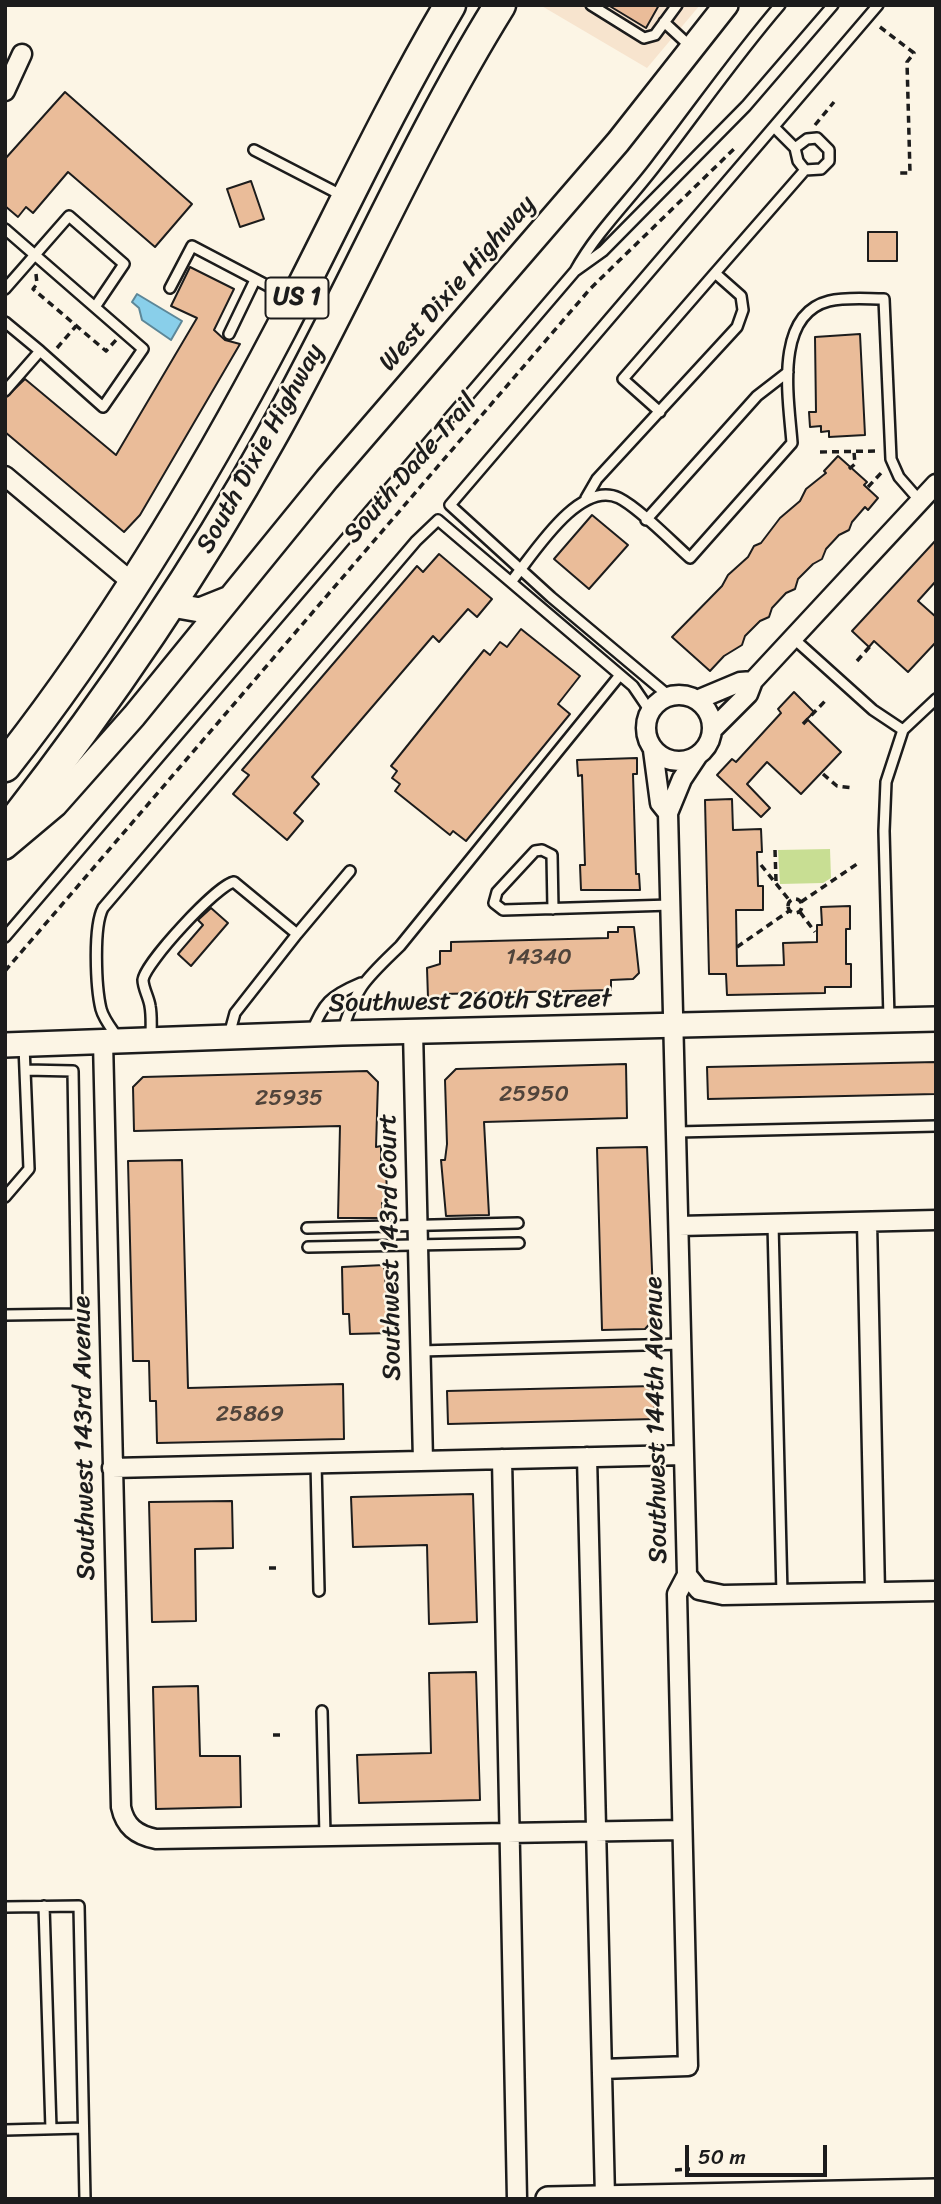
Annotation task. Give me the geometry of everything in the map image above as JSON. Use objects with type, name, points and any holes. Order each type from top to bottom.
[{"type":"highway","name":"South Dixie Highway","points":[[134,584],[187,501],[296,300],[450,5]]},
{"type":"highway","name":"South Dixie Highway","points":[[5,833],[172,605],[271,438],[437,114],[500,5]]},
{"type":"highway","points":[[134,584],[172,605]]},
{"type":"highway","name":"US 1","points":[[5,766],[134,584]]},
{"type":"street","name":"West Dixie Highway","points":[[5,847],[30,828],[160,687],[327,479],[618,142],[726,5]]},
{"type":"street","points":[[5,91],[22,54]]},
{"type":"street","points":[[5,476],[134,584]]},
{"type":"street","points":[[712,730],[709,713],[697,700],[679,695],[669,696],[650,711],[646,731],[653,750],[661,756],[680,761],[698,755],[705,748],[712,730],[748,694],[753,681],[936,484]]},
{"type":"street","points":[[172,605],[200,610],[230,598]]},
{"type":"street","points":[[697,700],[740,682],[753,681]]},
{"type":"street","name":"Southwest 144th Avenue","points":[[653,750],[660,803],[668,813]]},
{"type":"street","name":"Southwest 144th Avenue","points":[[602,2068],[688,2066],[677,1594],[687,1575],[668,813],[682,779],[698,755]]},
{"type":"street","name":"Southwest 260th Street","points":[[14,1045],[342,1033],[936,1019]]},
{"type":"street","name":"Southwest 143rd Court","points":[[413,1031],[423,1461]]},
{"type":"street","name":"Southwest 143rd Avenue","points":[[111,1040],[112,1468],[121,1807],[127,1824],[133,1830],[156,1839],[325,1835]]},
{"type":"street","points":[[679,1226],[936,1220]]},
{"type":"street","points":[[867,1222],[876,1592]]},
{"type":"street","points":[[112,1468],[684,1455]]},
{"type":"street","points":[[587,1457],[605,2197]]},
{"type":"street","points":[[502,1459],[517,2199]]},
{"type":"street","points":[[687,1575],[699,1590],[713,1594],[936,1591]]},
{"type":"street","points":[[325,1835],[682,1830]]},
{"type":"street","points":[[548,2199],[936,2191]]},
{"type":"lane","points":[[591,5],[644,38],[655,35],[677,5]]},
{"type":"lane","points":[[5,937],[575,271],[590,244],[656,166],[745,46],[780,5]]},
{"type":"lane","points":[[575,271],[603,251],[746,106],[833,5]]},
{"type":"lane","points":[[111,1040],[100,999],[97,929],[103,908],[878,5]]},
{"type":"lane","points":[[664,22],[691,47]]},
{"type":"lane","points":[[774,127],[795,148],[798,161],[805,170],[816,171],[826,166],[829,150],[823,141],[812,138],[795,148]]},
{"type":"lane","points":[[254,150],[348,198]]},
{"type":"lane","points":[[660,412],[623,379],[805,170]]},
{"type":"lane","points":[[5,289],[69,216],[124,264],[95,307]]},
{"type":"lane","points":[[5,229],[143,349],[103,407],[5,322]]},
{"type":"lane","points":[[170,288],[192,246],[296,300]]},
{"type":"lane","points":[[586,499],[597,479],[737,327],[743,310],[741,296],[715,273]]},
{"type":"lane","points":[[229,334],[255,280]]},
{"type":"lane","points":[[511,582],[575,506],[586,499],[602,495],[619,498],[690,558],[792,443],[788,372],[792,338],[810,311],[828,301],[884,299],[891,459],[899,477],[920,500]]},
{"type":"lane","points":[[5,391],[40,351]]},
{"type":"lane","points":[[646,520],[757,396],[788,372]]},
{"type":"lane","points":[[450,505],[521,570],[669,696]]},
{"type":"lane","points":[[438,520],[639,692],[650,711]]},
{"type":"lane","points":[[793,638],[873,709],[903,730]]},
{"type":"lane","points":[[342,1033],[351,1002],[361,983],[400,946],[620,675]]},
{"type":"lane","points":[[889,1020],[884,802],[887,773],[903,730],[936,699]]},
{"type":"lane","points":[[553,909],[552,855],[542,850],[535,851],[497,892],[494,903],[503,910],[553,909],[671,905]]},
{"type":"lane","points":[[229,1037],[235,1013],[296,934],[350,871]]},
{"type":"lane","points":[[151,1039],[150,1008],[143,979],[164,945],[216,890],[228,883],[238,883],[296,934]]},
{"type":"lane","points":[[311,1034],[321,1007],[342,991],[361,983]]},
{"type":"lane","points":[[5,1197],[29,1169],[26,1070],[14,1045]]},
{"type":"lane","points":[[5,1315],[77,1314],[73,1071],[26,1070]]},
{"type":"lane","points":[[677,1132],[936,1126]]},
{"type":"lane","points":[[307,1228],[518,1223]]},
{"type":"lane","points":[[774,1224],[782,1594]]},
{"type":"lane","points":[[308,1247],[519,1243]]},
{"type":"lane","points":[[420,1351],[682,1344]]},
{"type":"lane","points":[[316,1463],[319,1591]]},
{"type":"lane","points":[[322,1711],[325,1835]]},
{"type":"lane","points":[[44,1906],[51,2129]]},
{"type":"lane","points":[[5,1907],[79,1906],[85,2199]]},
{"type":"lane","points":[[5,2130],[83,2128]]},
{"type":"path","points":[[880,27],[914,53],[907,62],[911,173],[900,173]]},
{"type":"path","points":[[812,130],[834,102]]},
{"type":"path","name":"South Dade Trail","points":[[5,971],[590,289],[740,143]]},
{"type":"path","points":[[36,274],[37,285],[33,289],[106,351],[117,339]]},
{"type":"path","points":[[54,351],[76,326]]},
{"type":"path","points":[[820,453],[876,451]]},
{"type":"path","points":[[849,469],[855,464],[854,452]]},
{"type":"path","points":[[868,487],[882,472]]},
{"type":"path","points":[[857,661],[872,644]]},
{"type":"path","points":[[803,724],[825,700]]},
{"type":"path","points":[[823,774],[836,786],[854,788]]},
{"type":"path","points":[[775,850],[776,883]]},
{"type":"path","points":[[790,901],[801,902],[857,864]]},
{"type":"path","points":[[737,947],[789,911],[790,901],[761,865]]},
{"type":"path","points":[[801,902],[800,912],[815,932]]},
{"type":"path","points":[[789,911],[794,914],[800,912]]},
{"type":"path","points":[[269,1568],[279,1568]]},
{"type":"path","points":[[273,1735],[283,1735]]},
{"type":"path","points":[[675,2170],[690,2169]]},
{"type":"shaded area","points":[[540,5],[700,5],[647,68]]},
{"type":"green space","points":[[830,849],[831,878],[823,883],[780,884],[778,850]]},
{"type":"water","points":[[137,294],[182,321],[171,340],[142,320],[139,308],[132,302]]},
{"type":"building","points":[[608,5],[659,5],[646,28]]},
{"type":"building","points":[[65,92],[192,204],[155,247],[68,172],[33,213],[26,207],[18,217],[5,206],[5,159]]},
{"type":"building","points":[[251,181],[264,219],[240,227],[227,189]]},
{"type":"building","points":[[868,232],[897,232],[897,261],[868,261]]},
{"type":"building","points":[[190,267],[234,289],[214,330],[225,340],[240,344],[140,515],[124,532],[5,432],[5,398],[25,379],[116,455],[197,318],[171,306]]},
{"type":"building","points":[[860,334],[865,435],[829,437],[829,431],[821,432],[821,426],[810,427],[809,412],[816,412],[815,337]]},
{"type":"building","points":[[838,456],[867,482],[864,485],[878,498],[868,510],[865,507],[852,522],[849,530],[839,535],[826,549],[822,559],[798,579],[795,589],[786,593],[772,608],[769,617],[760,621],[745,636],[742,645],[724,656],[710,671],[672,637],[722,586],[728,575],[748,557],[754,546],[761,543],[780,518],[800,501],[806,489],[826,473],[824,471]]},
{"type":"building","points":[[592,515],[628,545],[589,589],[554,559]]},
{"type":"building","points":[[936,540],[936,581],[918,601],[936,617],[936,642],[908,672],[874,641],[869,647],[852,631]]},
{"type":"building","points":[[439,554],[492,599],[477,617],[468,609],[439,642],[433,636],[312,777],[319,784],[294,813],[303,821],[287,840],[233,794],[249,775],[242,770],[417,566],[423,572]]},
{"type":"building","points":[[521,629],[580,676],[558,704],[570,714],[466,841],[453,831],[450,835],[395,791],[400,784],[392,778],[397,771],[391,766],[484,650],[490,655],[500,642],[507,647]]},
{"type":"building","points":[[794,692],[814,712],[807,719],[841,752],[801,794],[767,762],[747,784],[770,808],[761,817],[717,775],[732,759],[736,762],[781,713],[778,709]]},
{"type":"building","points":[[637,758],[637,774],[633,774],[636,874],[639,874],[640,890],[581,890],[580,865],[585,865],[582,775],[578,776],[577,760]]},
{"type":"building","points":[[732,799],[733,830],[761,829],[762,852],[757,852],[758,886],[763,886],[763,910],[736,910],[737,966],[784,965],[783,943],[817,942],[817,925],[822,925],[821,907],[850,906],[850,929],[846,929],[846,964],[851,964],[851,987],[825,987],[825,993],[727,995],[726,974],[709,974],[705,800]]},
{"type":"building","points":[[211,908],[228,923],[191,966],[178,954],[203,925],[198,920]]},
{"type":"building","points":[[618,927],[634,927],[639,973],[633,979],[611,980],[611,990],[443,994],[443,997],[428,998],[427,968],[440,964],[440,951],[451,951],[451,942],[608,938],[608,932],[618,932]]},
{"type":"building","points":[[936,1062],[936,1094],[708,1099],[707,1067]]},
{"type":"building","points":[[626,1064],[627,1118],[484,1122],[489,1215],[446,1216],[441,1160],[445,1160],[447,1144],[445,1080],[456,1069]]},
{"type":"building","points":[[367,1071],[378,1082],[376,1147],[381,1146],[381,1160],[386,1160],[387,1203],[382,1203],[383,1218],[338,1218],[340,1126],[134,1131],[133,1087],[143,1077]]},
{"type":"building","points":[[647,1147],[654,1319],[645,1329],[602,1330],[597,1148]]},
{"type":"building","points":[[182,1160],[188,1388],[343,1384],[344,1439],[157,1443],[156,1401],[150,1401],[149,1361],[133,1361],[128,1161]]},
{"type":"building","points":[[384,1265],[390,1333],[350,1334],[349,1314],[343,1314],[342,1267]]},
{"type":"building","points":[[654,1386],[655,1419],[448,1424],[447,1391]]},
{"type":"building","points":[[473,1494],[477,1622],[429,1624],[427,1545],[353,1547],[351,1497]]},
{"type":"building","points":[[232,1501],[233,1548],[195,1549],[196,1621],[152,1622],[149,1502]]},
{"type":"building","points":[[476,1672],[480,1800],[359,1803],[357,1755],[431,1753],[429,1673]]},
{"type":"building","points":[[198,1686],[200,1756],[240,1756],[241,1807],[156,1809],[153,1687]]}]
